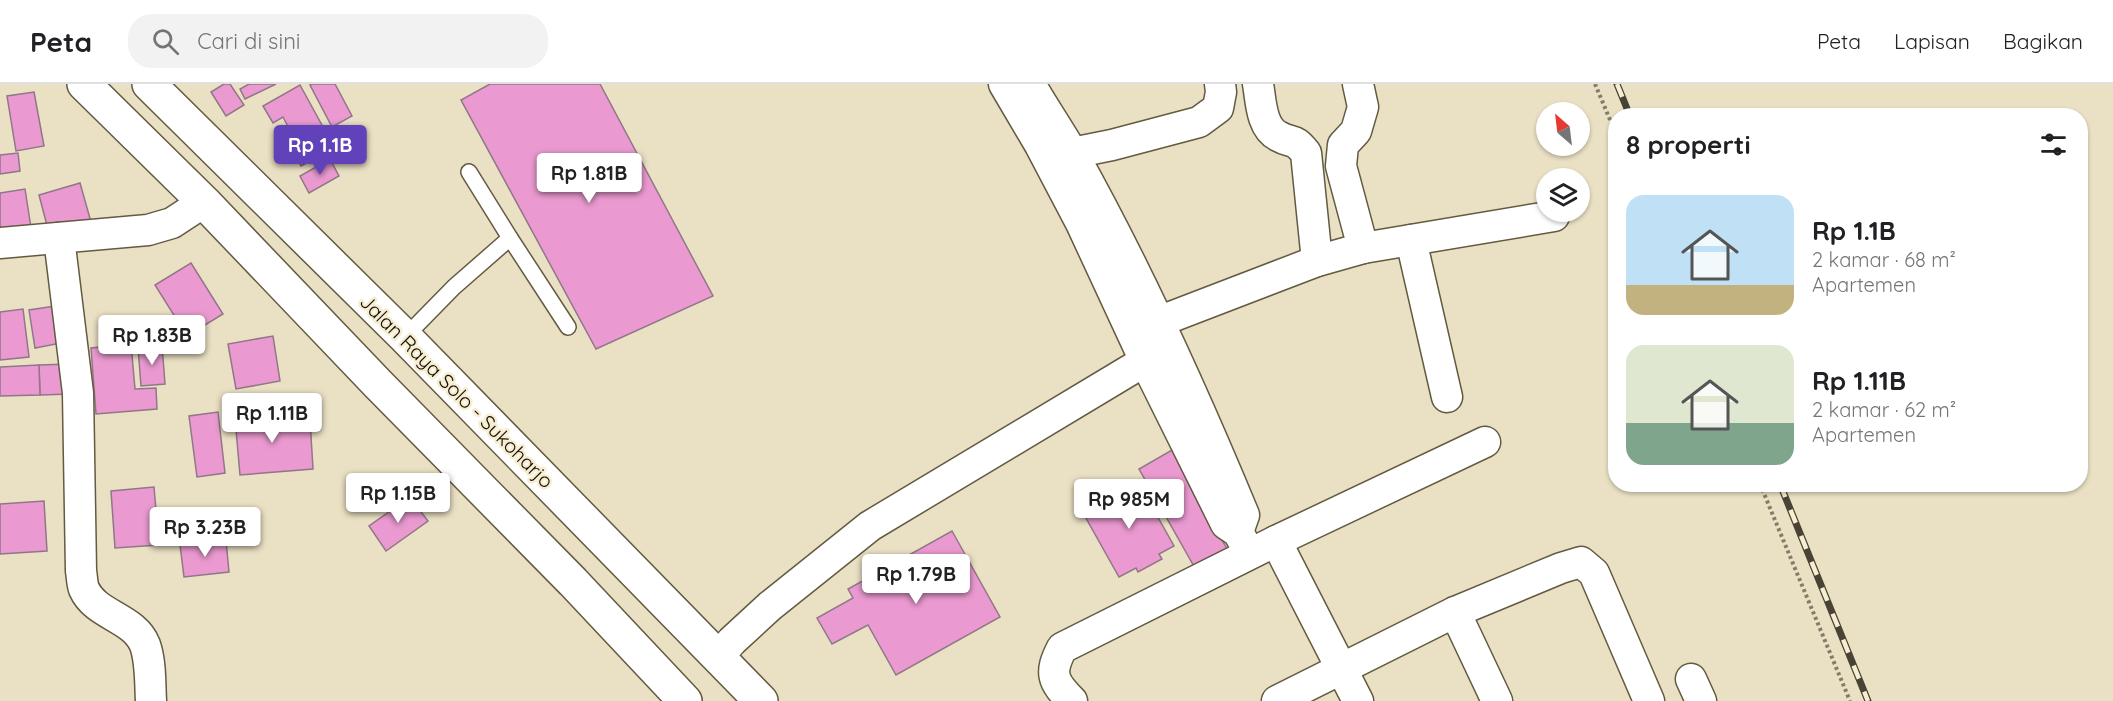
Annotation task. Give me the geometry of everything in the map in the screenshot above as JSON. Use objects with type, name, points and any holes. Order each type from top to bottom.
[{"type":"main road","points":[[84,84],[189,212],[378,384],[573,582],[685,701]]},
{"type":"main road","name":"Jalan Raya Solo - Sukoharjo","points":[[148,84],[413,329],[725,649],[761,701]]},
{"type":"street","points":[[1004,84],[1040,145],[1081,223],[1145,361],[1226,524],[1241,537],[1244,515],[1203,417],[1120,243],[1072,153],[1030,84]]},
{"type":"street","points":[[1072,153],[1199,122],[1218,108],[1220,84]]},
{"type":"street","points":[[1258,84],[1265,122],[1277,136],[1296,141],[1306,153],[1317,261]]},
{"type":"street","points":[[1358,84],[1363,107],[1356,131],[1343,146],[1341,166],[1363,248]]},
{"type":"street","points":[[0,243],[134,232],[189,212]]},
{"type":"street","points":[[1158,322],[1317,261],[1363,248],[1536,219]]},
{"type":"street","points":[[59,238],[78,393],[81,571],[84,590],[98,605],[132,626],[140,636],[146,646],[151,701]]},
{"type":"street","points":[[1412,240],[1447,397]]},
{"type":"street","points":[[725,649],[770,606],[870,526],[1145,361]]},
{"type":"street","points":[[1072,701],[1056,685],[1054,664],[1062,648],[1276,541],[1485,442]]},
{"type":"street","points":[[1276,541],[1358,701]]},
{"type":"street","points":[[1277,701],[1455,612],[1581,562],[1594,573],[1649,701]]},
{"type":"street","points":[[1455,612],[1497,701]]},
{"type":"lane","points":[[469,172],[568,327]]},
{"type":"lane","points":[[413,329],[454,287],[510,238]]},
{"type":"path","points":[[1595,84],[1608,115]]},
{"type":"path","points":[[1764,492],[1850,701]]},
{"type":"building","points":[[224,84],[230,84],[244,105],[226,116],[211,92]]},
{"type":"building","points":[[249,84],[276,84],[245,99],[240,89]]},
{"type":"building","points":[[335,84],[352,116],[332,127],[310,85]]},
{"type":"building","points":[[490,84],[600,84],[713,296],[596,349],[461,100]]},
{"type":"building","points":[[300,85],[323,127],[296,142],[283,117],[273,123],[263,106]]},
{"type":"building","points":[[34,92],[44,146],[16,151],[7,96]]},
{"type":"building","points":[[329,133],[337,147],[301,166],[294,153]]},
{"type":"building","points":[[18,153],[20,171],[0,174],[0,155]]},
{"type":"building","points":[[330,159],[339,176],[309,193],[300,176]]},
{"type":"building","points":[[80,183],[91,222],[49,233],[39,195]]},
{"type":"building","points":[[25,189],[32,234],[2,238],[0,193]]},
{"type":"building","points":[[191,263],[223,314],[187,336],[155,285]]},
{"type":"building","points":[[55,306],[61,343],[35,348],[29,310]]},
{"type":"building","points":[[23,309],[29,357],[0,360],[0,312]]},
{"type":"building","points":[[273,336],[280,381],[236,389],[228,344]]},
{"type":"building","points":[[131,344],[135,389],[156,388],[157,409],[96,414],[91,348]]},
{"type":"building","points":[[162,345],[165,384],[141,386],[138,347]]},
{"type":"building","points":[[69,364],[70,394],[40,395],[39,365]]},
{"type":"building","points":[[39,365],[40,395],[0,396],[0,367]]},
{"type":"building","points":[[252,406],[254,424],[310,419],[313,469],[240,475],[234,407]]},
{"type":"building","points":[[218,412],[225,473],[197,477],[189,416]]},
{"type":"building","points":[[1172,450],[1232,558],[1200,577],[1139,469]]},
{"type":"building","points":[[1137,480],[1174,546],[1159,554],[1162,559],[1138,572],[1136,568],[1119,577],[1082,511]]},
{"type":"building","points":[[154,487],[159,545],[115,548],[111,491]]},
{"type":"building","points":[[410,497],[428,521],[386,551],[369,526]]},
{"type":"building","points":[[44,501],[47,551],[0,554],[0,504]]},
{"type":"building","points":[[952,531],[1000,617],[896,675],[868,625],[832,644],[817,618],[853,598],[848,589]]},
{"type":"building","points":[[226,540],[229,572],[184,577],[180,545]]},
{"type":"railway","points":[[1617,84],[1627,108]]},
{"type":"railway","points":[[1783,492],[1868,701]]}]
